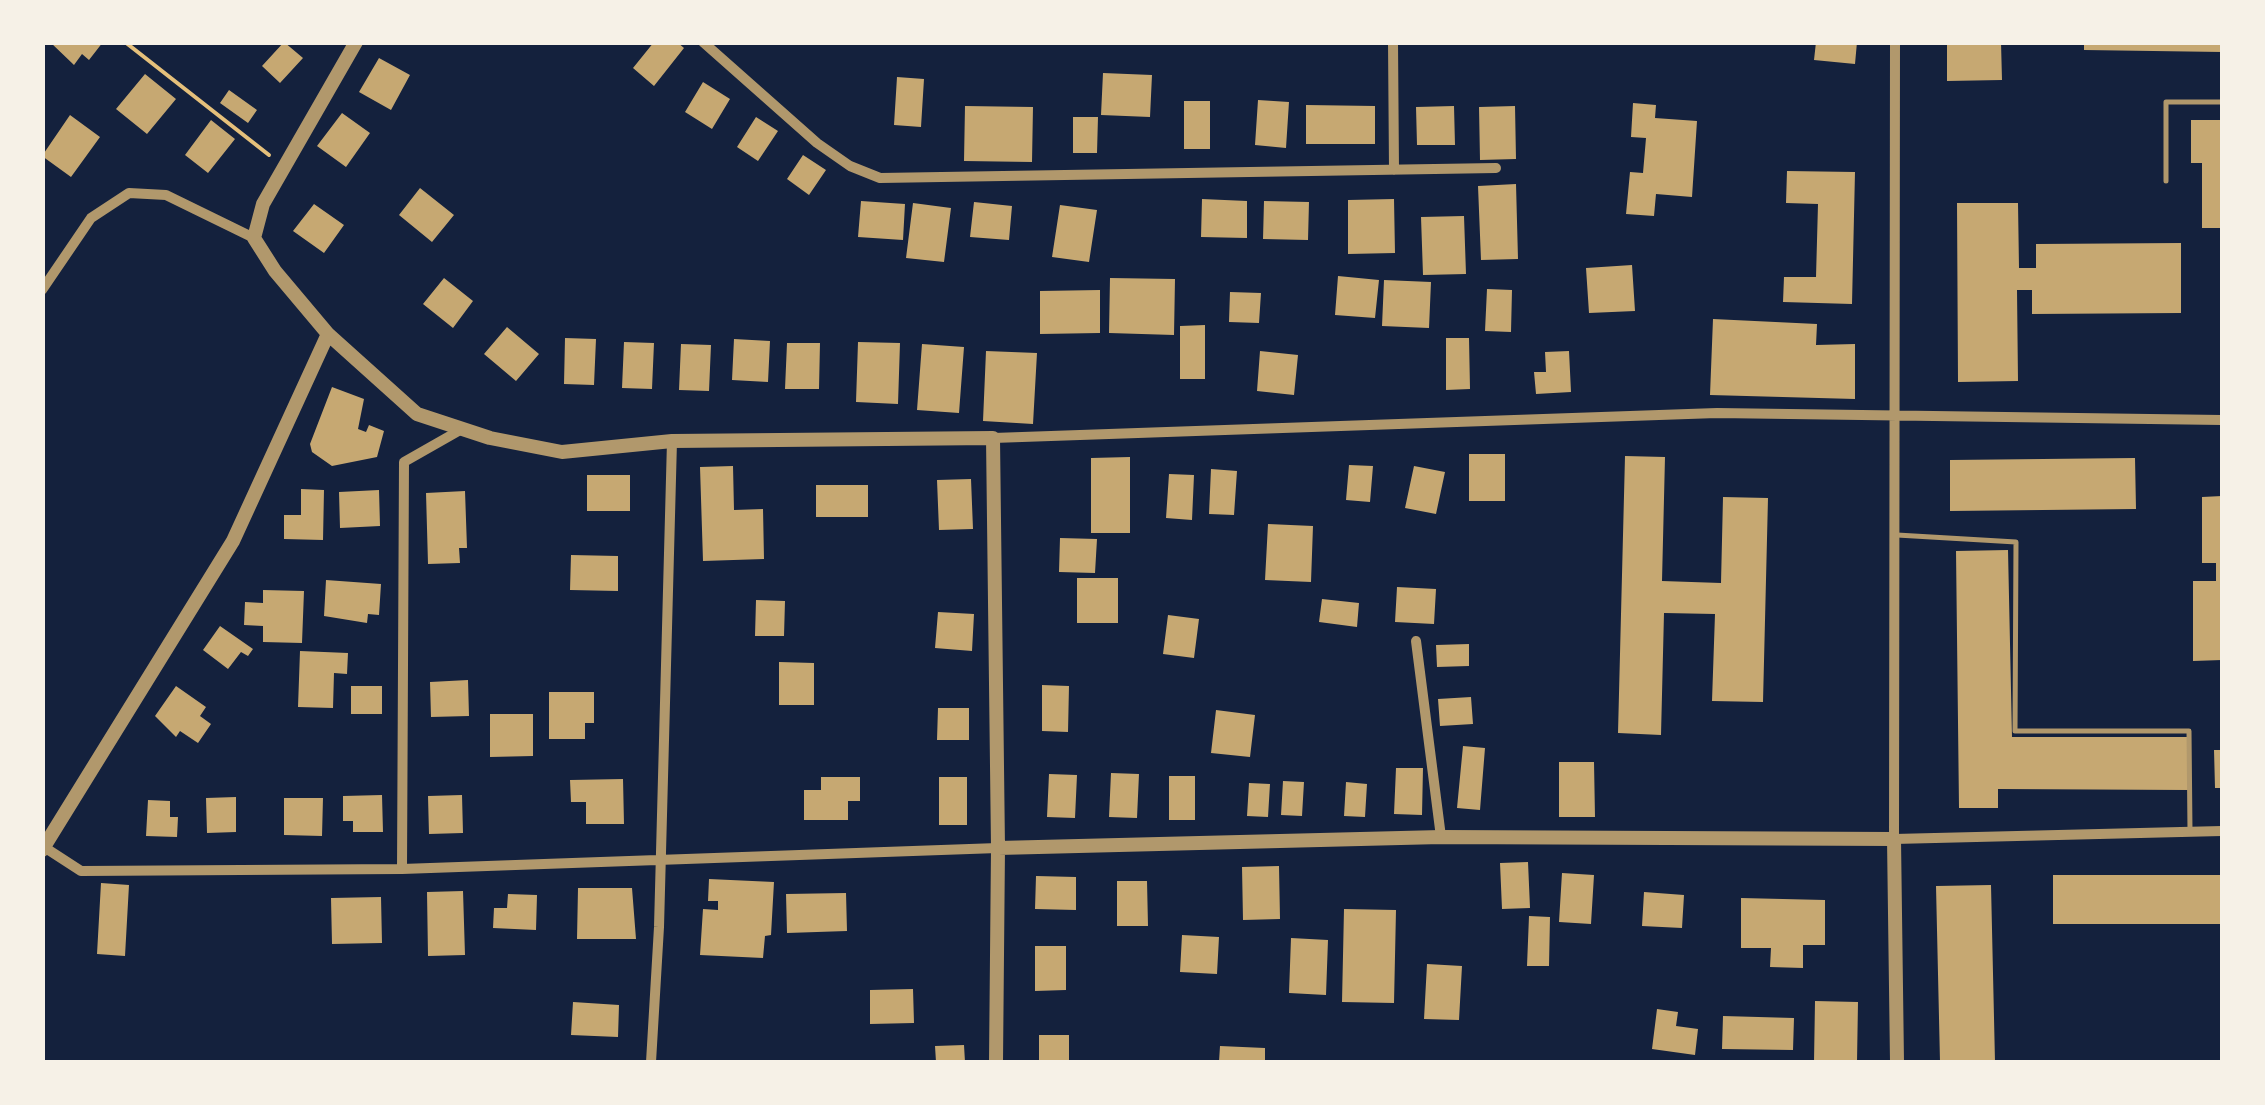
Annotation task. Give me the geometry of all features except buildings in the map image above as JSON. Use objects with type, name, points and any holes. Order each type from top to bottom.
[{"type":"street","points":[[254,238],[263,204],[356,42]]},
{"type":"street","points":[[703,42],[817,143],[850,166],[880,178],[1496,168]]},
{"type":"street","points":[[1393,42],[1394,170]]},
{"type":"street","points":[[1895,42],[1897,1062]]},
{"type":"street","points":[[42,290],[91,218],[129,193],[166,194],[254,238],[274,270],[328,334],[417,414],[462,429],[562,452],[672,442],[992,438],[1717,412],[1895,418],[2222,420]]},
{"type":"street","points":[[328,334],[232,541],[44,848],[80,871],[402,869],[1440,836],[1894,839],[2222,831]]},
{"type":"street","points":[[402,869],[404,462],[462,429]]},
{"type":"street","points":[[992,438],[998,848],[996,1062]]},
{"type":"street","points":[[651,1062],[672,442]]},
{"type":"street","points":[[1416,641],[1440,836]]},
{"type":"lane","points":[[2166,181],[2166,102],[2222,102]]},
{"type":"lane","points":[[1894,535],[2016,542],[2015,732],[2189,732],[2190,831]]},
{"type":"path","points":[[124,42],[284,167]]}]
